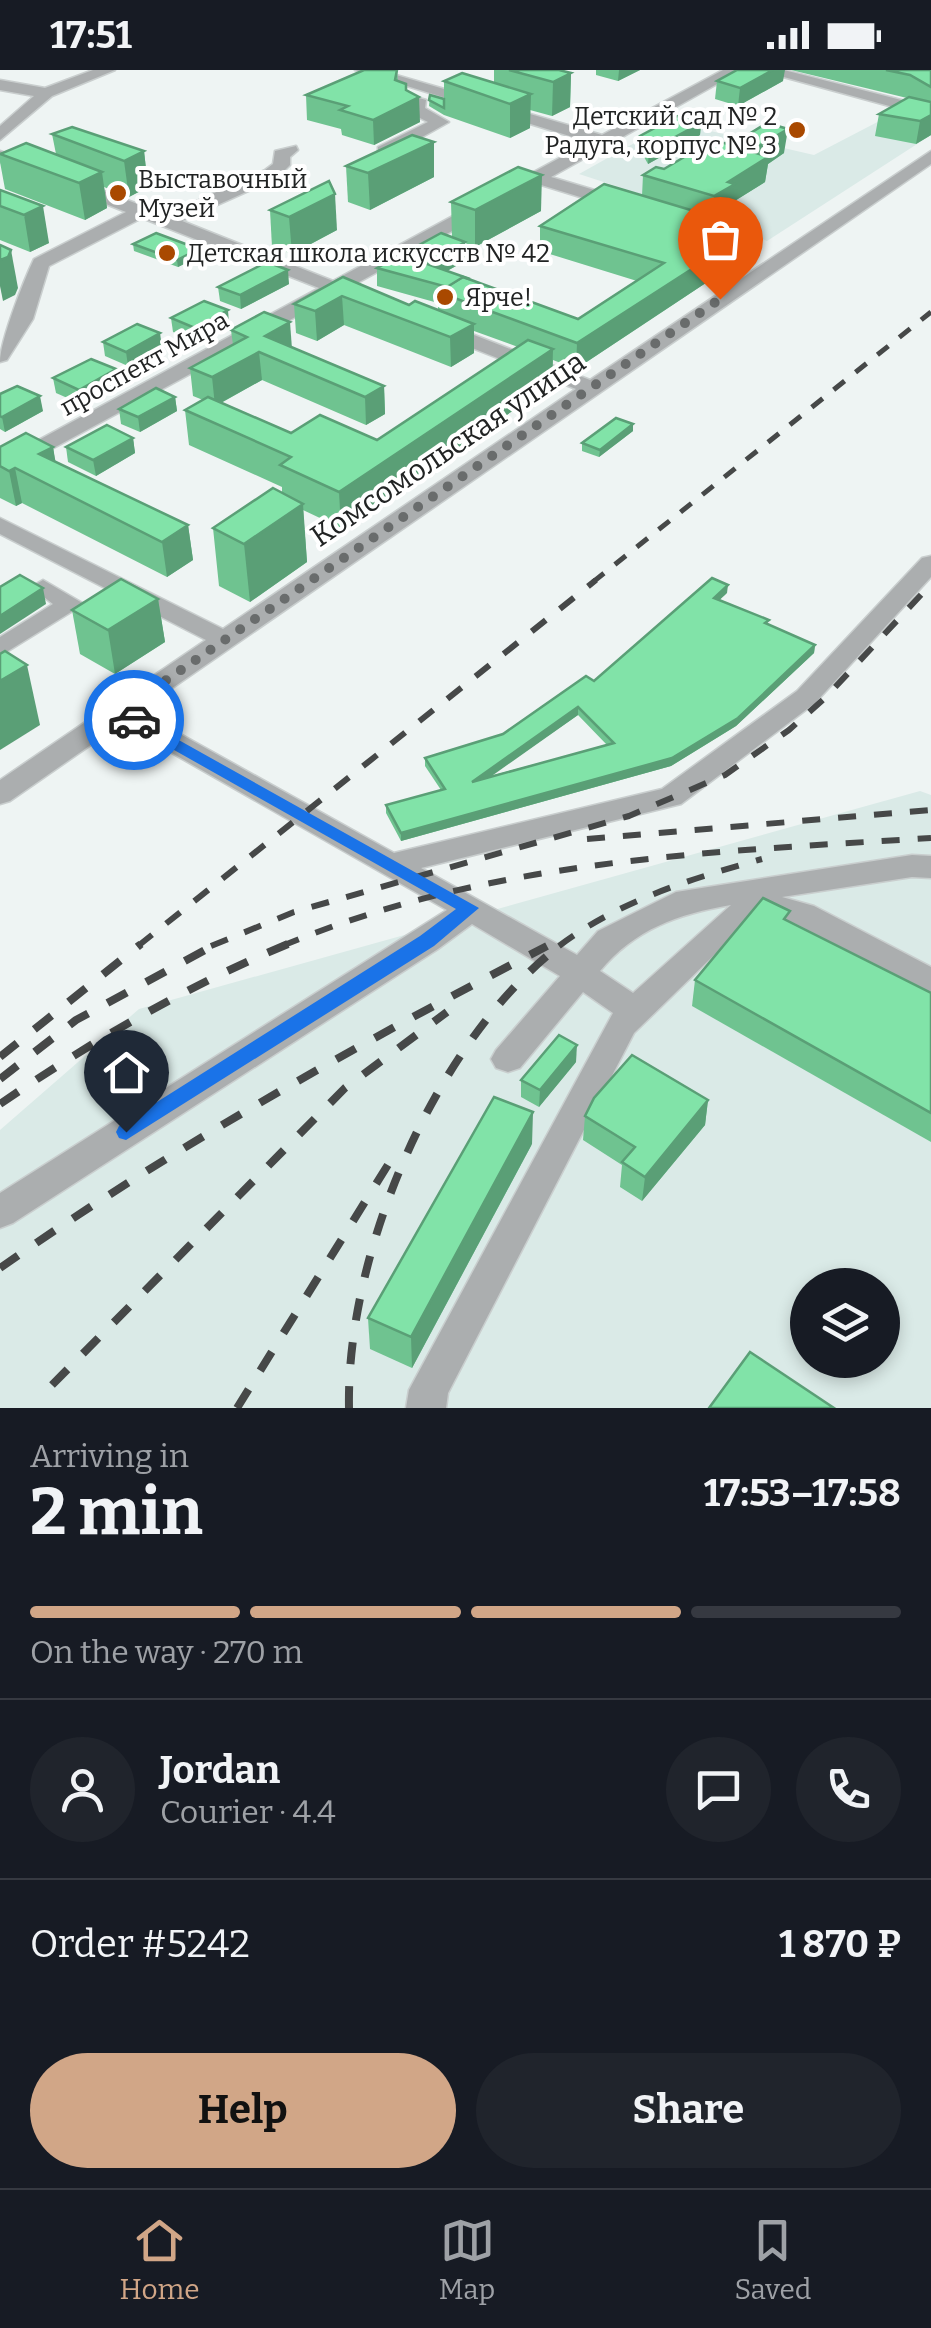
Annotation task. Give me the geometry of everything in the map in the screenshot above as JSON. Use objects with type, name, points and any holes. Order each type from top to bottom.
[{"type":"street","points":[[0,136],[46,93],[107,70]]},
{"type":"street","points":[[363,70],[604,141]]},
{"type":"street","name":"проспект Мира","points":[[0,470],[734,70]]},
{"type":"street","points":[[766,70],[899,104],[931,118]]},
{"type":"street","points":[[0,84],[46,93]]},
{"type":"street","points":[[470,101],[497,87]]},
{"type":"street","points":[[380,153],[441,122],[419,112],[420,103],[405,98],[426,88]]},
{"type":"street","points":[[164,224],[271,174],[282,165],[281,155],[290,150]]},
{"type":"street","points":[[0,156],[164,224],[370,301]]},
{"type":"street","name":"Комсомольская улица","points":[[0,794],[591,388],[776,252],[931,156]]},
{"type":"street","points":[[535,178],[642,210]]},
{"type":"street","points":[[0,356],[23,319],[41,264],[140,212]]},
{"type":"street","points":[[426,323],[591,388]]},
{"type":"street","points":[[0,525],[224,638]]},
{"type":"street","points":[[393,864],[671,797],[806,698],[931,562]]},
{"type":"street","points":[[0,648],[71,604],[42,586]]},
{"type":"street","points":[[120,712],[302,818],[543,948],[635,1012]]},
{"type":"street","points":[[508,1059],[609,940],[676,903],[912,866],[931,867]]},
{"type":"street","points":[[426,1408],[428,1390],[622,1024],[734,916],[765,904],[803,914],[931,982]]},
{"type":"street","points":[[0,1212],[427,941],[470,908]]},
{"type":"shaded area","points":[[889,116],[931,126],[931,135],[767,241],[717,219],[579,174],[672,122],[814,155]]},
{"type":"shaded area","points":[[920,791],[931,795],[931,1408],[0,1408],[0,1130],[139,1009]]},
{"type":"building","points":[[364,70],[397,70],[395,80],[406,84],[406,90],[419,97],[373,120],[340,110],[348,106],[306,95]]},
{"type":"building","points":[[509,70],[559,70],[571,73],[553,82]]},
{"type":"building","points":[[737,70],[773,70],[740,88],[717,81]]},
{"type":"building","points":[[886,70],[931,70],[931,87],[910,75]]},
{"type":"building","points":[[462,73],[531,94],[510,104],[444,81]]},
{"type":"building","points":[[430,95],[444,99],[444,108],[429,100]]},
{"type":"building","points":[[909,97],[931,102],[931,115],[920,121],[879,114]]},
{"type":"building","points":[[677,116],[701,123],[649,151],[640,136]]},
{"type":"building","points":[[767,123],[788,129],[750,151],[768,157],[728,182],[735,184],[714,196],[643,175],[656,167],[664,169],[713,140],[731,145]]},
{"type":"building","points":[[72,127],[144,151],[124,161],[52,134]]},
{"type":"building","points":[[412,135],[434,142],[368,173],[346,166]]},
{"type":"building","points":[[26,143],[102,172],[79,183],[0,154]]},
{"type":"building","points":[[518,167],[542,175],[475,210],[451,202]]},
{"type":"building","points":[[329,181],[335,194],[289,217],[270,210]]},
{"type":"building","points":[[604,184],[754,229],[577,343],[438,292],[463,277],[578,319],[664,263],[540,226]]},
{"type":"building","points":[[0,190],[43,206],[24,215],[0,206]]},
{"type":"building","points":[[156,233],[199,249],[177,260],[133,244]]},
{"type":"building","points":[[441,233],[465,242],[427,264],[470,279],[463,277],[447,287],[377,268]]},
{"type":"building","points":[[0,245],[11,250],[8,257],[0,260]]},
{"type":"building","points":[[267,262],[288,270],[240,295],[218,287]]},
{"type":"building","points":[[343,277],[409,305],[415,301],[474,324],[450,337],[342,296],[315,311],[294,304]]},
{"type":"building","points":[[204,301],[228,310],[195,328],[171,318]]},
{"type":"building","points":[[264,312],[290,322],[265,336],[384,386],[365,397],[259,352],[212,377],[190,368],[247,337],[231,330]]},
{"type":"building","points":[[137,324],[160,333],[126,352],[103,342]]},
{"type":"building","points":[[528,340],[553,349],[339,492],[280,465],[291,457],[185,410],[208,397],[291,433],[320,415],[377,440]]},
{"type":"building","points":[[91,359],[116,369],[79,390],[53,378]]},
{"type":"building","points":[[17,386],[40,396],[0,416],[0,394]]},
{"type":"building","points":[[156,388],[175,397],[138,417],[119,409]]},
{"type":"building","points":[[616,418],[633,424],[600,450],[582,443]]},
{"type":"building","points":[[107,425],[133,438],[93,460],[66,447]]},
{"type":"building","points":[[26,433],[53,447],[39,454],[188,525],[162,542],[15,468],[9,471],[0,466],[0,447]]},
{"type":"building","points":[[273,488],[303,504],[244,544],[213,528]]},
{"type":"building","points":[[20,575],[43,588],[0,616],[0,587]]},
{"type":"building","points":[[712,578],[728,585],[714,598],[769,620],[765,623],[815,645],[738,718],[672,758],[401,833],[386,805],[445,789],[425,758],[503,734],[586,676],[594,681]],"holes":[[[578,707],[614,743],[472,782]]]},
{"type":"building","points":[[121,579],[158,599],[108,630],[72,610]]},
{"type":"building","points":[[5,651],[27,665],[0,681],[0,654]]},
{"type":"building","points":[[763,898],[790,911],[784,919],[931,993],[931,1113],[695,980]]},
{"type":"building","points":[[559,1035],[577,1045],[540,1090],[521,1080]]},
{"type":"building","points":[[632,1055],[708,1100],[645,1177],[622,1162],[635,1147],[585,1116],[594,1098]]},
{"type":"building","points":[[494,1097],[533,1112],[411,1337],[368,1318]]},
{"type":"building","points":[[750,1352],[834,1408],[709,1408]]},
{"type":"railway","points":[[593,582],[931,312]]},
{"type":"railway","points":[[138,946],[596,580]]},
{"type":"railway","points":[[211,946],[294,912],[629,816],[725,775],[789,730],[826,697],[931,584]]},
{"type":"railway","points":[[587,839],[931,810]]},
{"type":"railway","points":[[282,946],[360,917],[520,877],[683,855],[931,838]]},
{"type":"railway","points":[[559,946],[631,904],[682,883],[762,859]]},
{"type":"railway","points":[[0,1057],[141,944]]},
{"type":"railway","points":[[0,1079],[76,1020],[216,944]]},
{"type":"railway","points":[[0,1104],[140,1016],[288,944]]},
{"type":"railway","points":[[349,1408],[352,1347],[363,1283],[407,1153],[438,1091],[475,1035],[517,985],[562,944]]},
{"type":"railway","points":[[0,1268],[200,1138],[407,1020],[547,946]]},
{"type":"railway","points":[[52,1385],[345,1088],[447,1012]]},
{"type":"railway","points":[[237,1408],[399,1147]]},
{"type":"way so far","points":[[134,720],[120,712],[720,299]]},
{"type":"place","name":"Детский сад № 2 Радуга, корпус № 3","points":[[797,130]]},
{"type":"place","name":"Выставочный Музей","points":[[118,193]]},
{"type":"place","name":"Детская школа искусств № 42","points":[[167,253]]},
{"type":"place","name":"Ярче!","points":[[445,297]]},
{"type":"route","points":[[126,1132],[427,941],[470,908],[416,875],[302,818],[134,720]]}]
